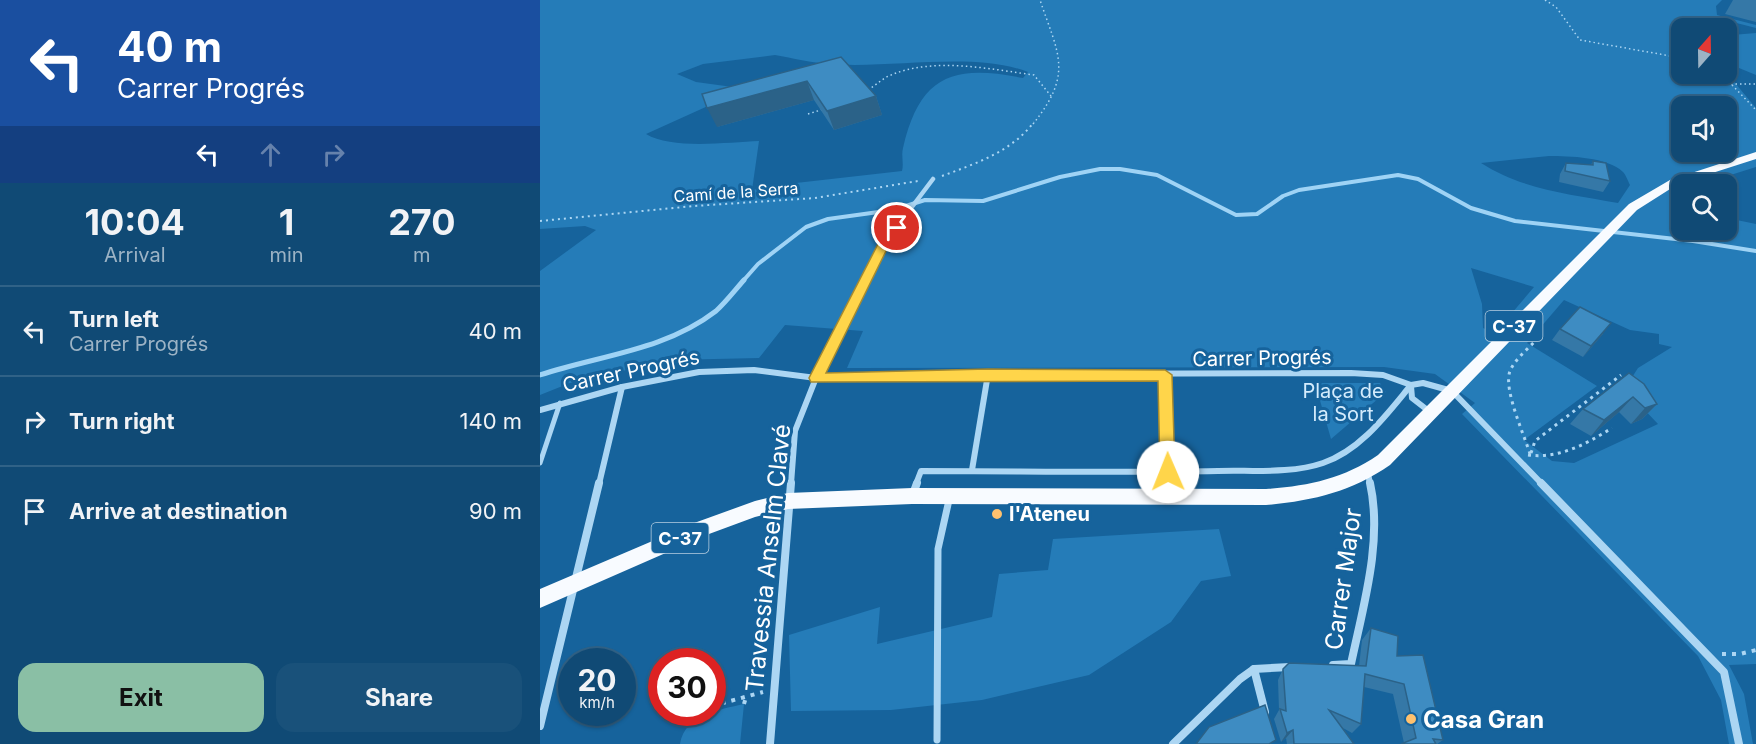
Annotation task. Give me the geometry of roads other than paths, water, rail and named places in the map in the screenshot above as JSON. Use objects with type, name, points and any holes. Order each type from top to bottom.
[{"type":"main road","name":"C-37","points":[[540,599],[703,528],[755,509],[788,501],[912,496],[1288,495],[1310,494],[1333,488],[1368,473],[1384,460],[1633,207],[1674,182],[1756,155]]},
{"type":"street","name":"Travessia Anselm Clavé","points":[[770,744],[795,431],[816,378],[884,244],[933,179]]},
{"type":"street","name":"Carrer Progrés","points":[[540,410],[622,387],[699,372],[754,370],[816,378],[988,374],[1351,374],[1383,375],[1411,385],[1423,383],[1452,391]]},
{"type":"street","points":[[972,470],[988,374]]},
{"type":"street","points":[[1165,375],[1168,472]]},
{"type":"street","points":[[912,496],[921,471],[1168,472],[1303,468],[1325,462],[1350,448],[1378,424],[1411,385]]},
{"type":"street","points":[[1411,385],[1412,398],[1431,413]]},
{"type":"street","points":[[540,726],[622,387]]},
{"type":"street","points":[[1452,391],[1724,672],[1739,744]]},
{"type":"street","points":[[540,462],[560,403]]},
{"type":"street","name":"Carrer Major","points":[[1319,666],[1351,664],[1367,581],[1374,507],[1372,484],[1368,473]]},
{"type":"street","points":[[937,740],[938,549],[950,497]]},
{"type":"street","name":"Carrer Major","points":[[1254,669],[1297,667]]},
{"type":"street","points":[[1173,744],[1240,679],[1254,669],[1268,722]]},
{"type":"waterway","points":[[743,281],[758,264],[806,227],[828,219],[893,210],[925,200],[983,201],[1060,177],[1100,169],[1120,169],[1157,175],[1236,215],[1257,214],[1283,196],[1299,190],[1398,175],[1418,179],[1471,208],[1515,221],[1693,241],[1756,251]]},
{"type":"waterway","points":[[540,375],[653,344],[675,335],[716,311],[744,280]]},
{"type":"place","name":"l'Ateneu","points":[[997,514]]},
{"type":"place","name":"Casa Gran","points":[[1411,719]]},
{"type":"park label","name":"Plaça de la Sort","points":[[1343,402]]}]
